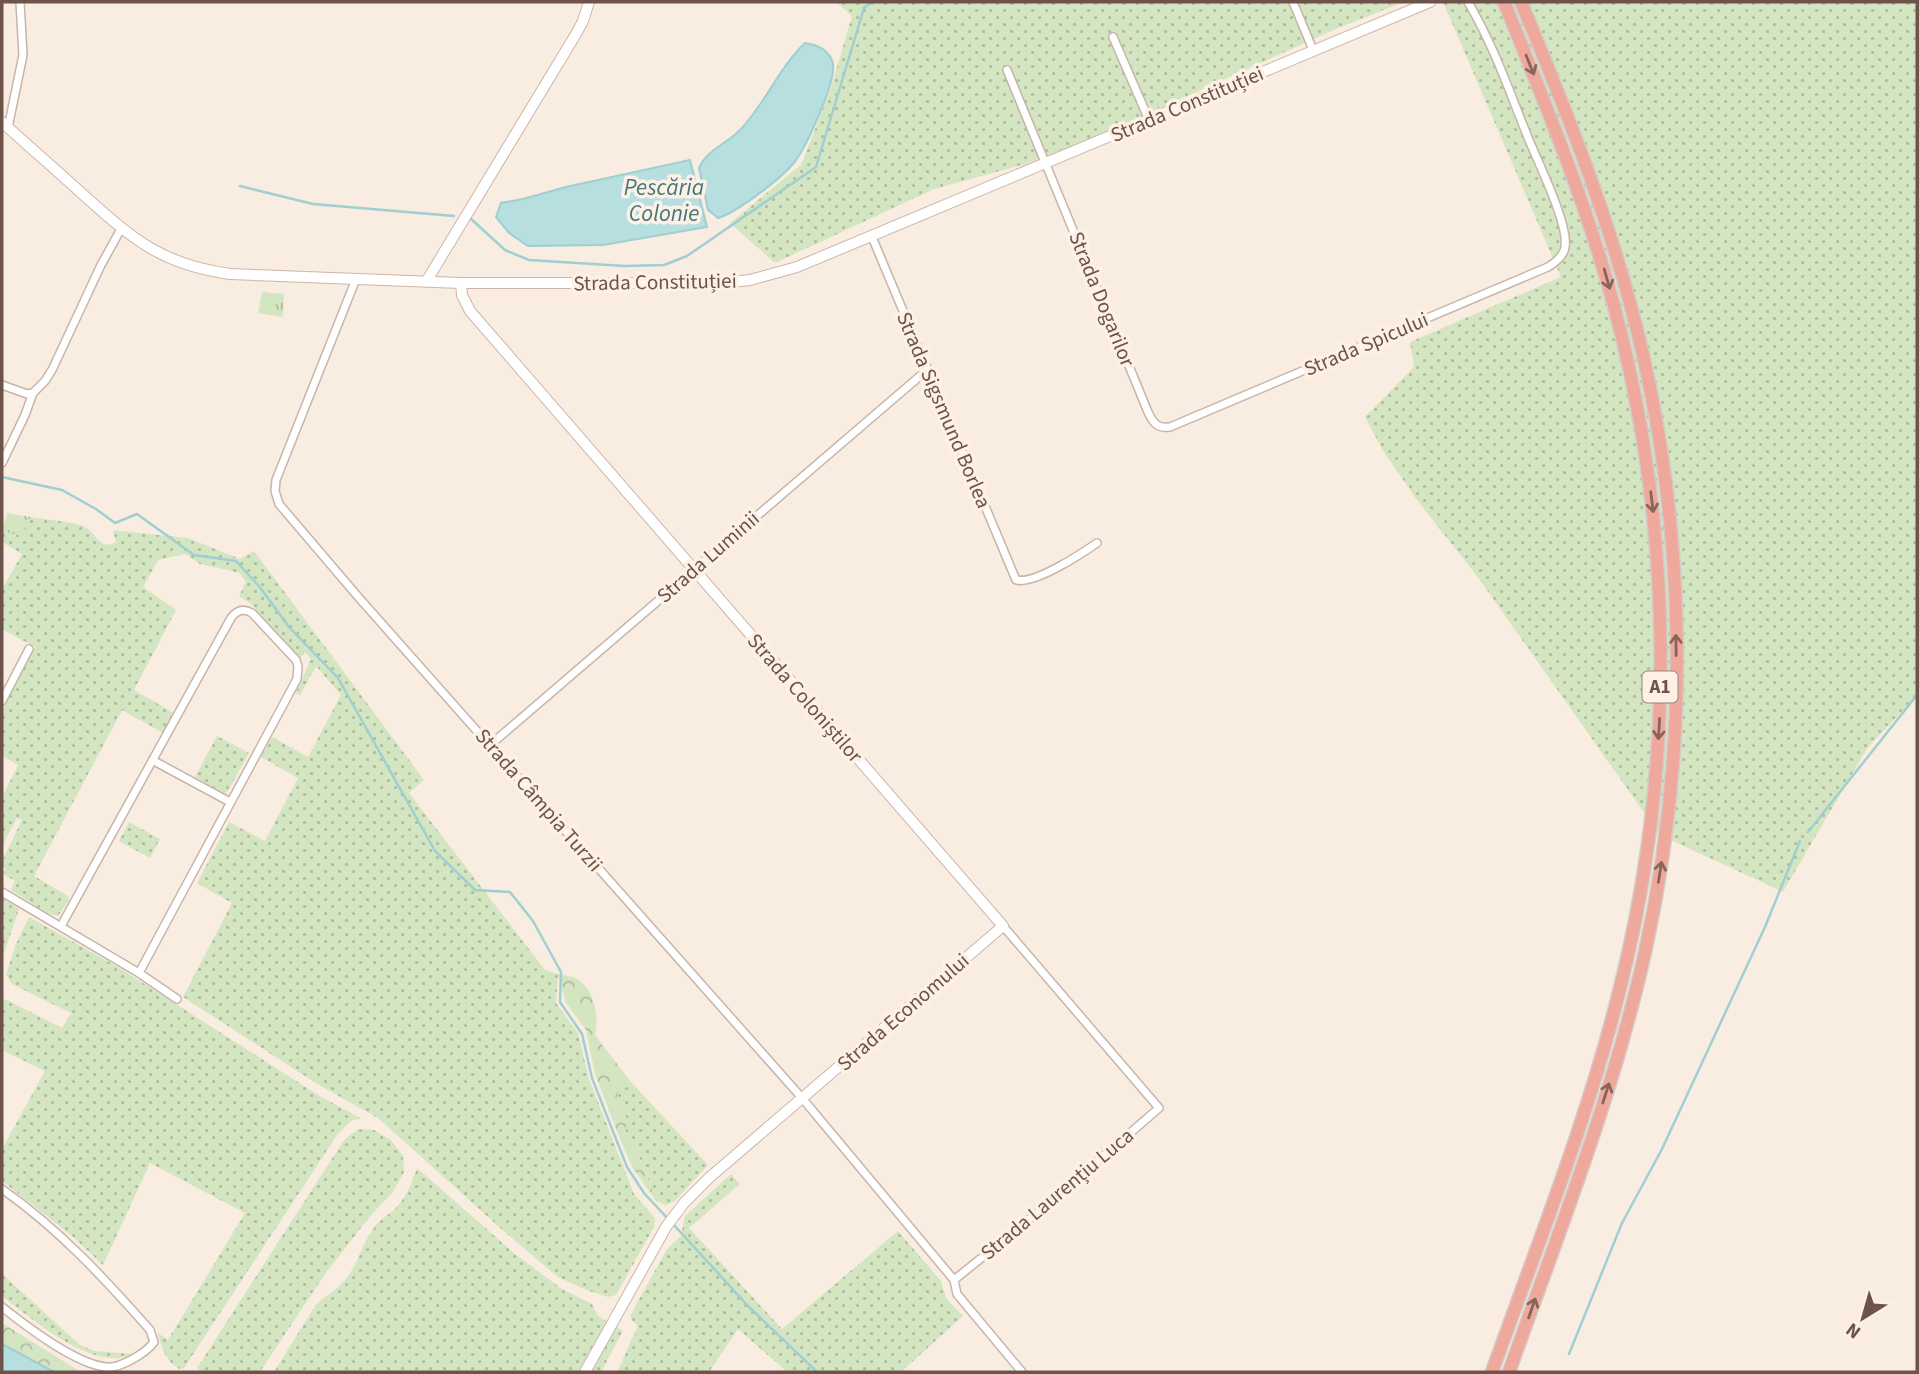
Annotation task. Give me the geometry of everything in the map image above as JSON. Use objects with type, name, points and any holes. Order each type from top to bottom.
[{"type":"highway","name":"A1","points":[[1492,1372],[1582,1119],[1623,978],[1641,891],[1653,809],[1661,648],[1656,545],[1649,482],[1638,409],[1621,331],[1579,193],[1504,2]]},
{"type":"highway","name":"A1","points":[[1509,1372],[1596,1124],[1638,980],[1657,893],[1665,837],[1673,757],[1676,676],[1676,609],[1670,530],[1659,438],[1646,372],[1622,275],[1600,206],[1521,2]]},
{"type":"street","points":[[5,125],[23,55],[20,2]]},
{"type":"street","points":[[426,282],[576,34],[589,2]]},
{"type":"street","points":[[1293,2],[1312,50]]},
{"type":"street","name":"Strada Constituției","points":[[5,125],[121,229],[158,254],[205,270],[230,274],[461,283],[683,284],[751,280],[778,274],[872,237],[1430,2]]},
{"type":"street","name":"Strada Spicului","points":[[1165,428],[1548,267],[1563,253],[1565,239],[1562,226],[1546,180],[1492,45],[1468,2]]},
{"type":"street","points":[[1113,37],[1149,120]]},
{"type":"street","name":"Strada Dogarilor","points":[[1007,70],[1148,412],[1155,424],[1165,428]]},
{"type":"street","points":[[2,463],[33,393],[52,370],[121,229]]},
{"type":"street","name":"Strada Sigsmund Borlea","points":[[872,237],[1012,573],[1018,581],[1027,580],[1097,543]]},
{"type":"street","name":"Strada Câmpia Turzii","points":[[356,278],[276,480],[275,491],[279,504],[802,1098],[954,1280],[957,1294],[1022,1372]]},
{"type":"street","name":"Strada Coloniștilor","points":[[461,283],[462,295],[470,312],[1159,1108]]},
{"type":"street","name":"Strada Luminii","points":[[490,745],[927,370]]},
{"type":"street","points":[[2,385],[27,394],[33,393]]},
{"type":"street","points":[[61,926],[231,618],[239,610],[252,613],[296,660],[299,673],[139,973]]},
{"type":"street","points":[[2,701],[29,649]]},
{"type":"street","points":[[154,761],[230,802]]},
{"type":"street","points":[[2,892],[139,973],[177,999]]},
{"type":"street","name":"Strada Economului","points":[[585,1372],[666,1227],[710,1177],[1003,926]]},
{"type":"street","name":"Strada Laurențiu Luca","points":[[954,1280],[1047,1205],[1159,1108]]},
{"type":"street","points":[[2,1189],[55,1230],[99,1272],[150,1330],[153,1336],[152,1346],[114,1367],[99,1365],[72,1355],[50,1342],[2,1307]]},
{"type":"green space","points":[[836,2],[1404,2],[1338,28],[1119,127],[1025,164],[934,189],[775,263],[730,223],[801,165],[830,91],[852,16]]},
{"type":"green space","points":[[1443,2],[1917,2],[1917,696],[1868,747],[1783,892],[1660,835],[1477,576],[1417,500],[1383,451],[1365,417],[1414,367],[1410,342],[1561,277]]},
{"type":"green space","points":[[262,292],[284,294],[283,317],[258,313]]},
{"type":"green space","points":[[7,513],[31,517],[21,536],[2,531]]},
{"type":"green space","points":[[31,517],[81,525],[106,544],[116,542],[113,530],[188,538],[240,559],[254,551],[424,780],[409,793],[545,970],[558,974],[556,1003],[578,1033],[589,1079],[634,1194],[655,1218],[654,1227],[616,1295],[608,1297],[558,1277],[378,1118],[319,1085],[183,997],[232,903],[197,883],[229,822],[265,841],[298,778],[261,757],[272,737],[308,757],[341,695],[316,666],[300,695],[296,693],[311,659],[305,652],[300,659],[251,604],[239,596],[246,582],[240,573],[200,564],[185,554],[158,560],[143,587],[176,610],[134,690],[174,713],[163,733],[122,710],[34,876],[68,896],[69,900],[58,916],[47,913],[11,890],[15,881],[3,874],[6,869],[2,866],[2,861],[22,820],[17,818],[2,846],[2,797],[18,765],[2,756],[2,711],[35,647],[2,629],[2,589],[22,554],[2,542],[2,531],[21,535]]},
{"type":"green space","points":[[217,736],[249,753],[228,791],[224,793],[195,777]]},
{"type":"green space","points":[[129,822],[160,839],[150,858],[119,841]]},
{"type":"green space","points":[[2,898],[19,909],[2,959]]},
{"type":"green space","points":[[29,917],[118,967],[318,1095],[362,1119],[352,1120],[337,1135],[184,1368],[179,1369],[167,1358],[158,1333],[168,1340],[245,1213],[150,1163],[103,1265],[72,1236],[2,1181],[2,1149],[45,1071],[2,1050],[2,1001],[5,999],[62,1028],[71,1013],[12,984],[6,975],[15,946]]},
{"type":"green space","points":[[558,974],[575,978],[587,988],[596,1011],[595,1035],[631,1082],[617,1094],[626,1112],[626,1133],[642,1163],[656,1201],[632,1167],[595,1074],[586,1030],[566,1003]]},
{"type":"green space","points":[[631,1082],[708,1165],[675,1201],[666,1205],[656,1201],[642,1163],[626,1133],[626,1112],[617,1094]]},
{"type":"green space","points":[[358,1129],[374,1130],[391,1140],[403,1156],[404,1172],[393,1192],[371,1215],[325,1274],[260,1372],[203,1372],[197,1368],[344,1140]]},
{"type":"green space","points":[[417,1168],[515,1254],[562,1289],[592,1304],[598,1316],[623,1331],[601,1372],[274,1372],[315,1306],[344,1281],[371,1232],[401,1201]]},
{"type":"green space","points":[[731,1174],[740,1184],[689,1228],[782,1329],[898,1231],[941,1281],[946,1298],[963,1316],[901,1372],[787,1372],[738,1329],[709,1372],[617,1372],[638,1327],[631,1319],[631,1314],[667,1249],[681,1236],[685,1216]]},
{"type":"green space","points":[[2,1274],[80,1345],[94,1351],[134,1354],[118,1358],[101,1357],[65,1341],[2,1296]]},
{"type":"green space","points":[[2,1323],[81,1372],[54,1372],[2,1344]]},
{"type":"water","points":[[805,43],[823,49],[833,64],[830,86],[812,131],[786,171],[746,203],[718,218],[708,210],[699,168],[707,156],[734,136],[748,121]]},
{"type":"water","name":"Pescăria Colonie","points":[[690,160],[707,227],[603,245],[528,246],[509,233],[496,217],[501,203]]},
{"type":"water","points":[[2,1344],[54,1372],[2,1372]]},
{"type":"waterway","points":[[470,218],[505,250],[529,260],[625,266],[664,265],[687,256],[816,167],[864,8],[872,2]]},
{"type":"waterway","points":[[240,186],[313,204],[454,216]]},
{"type":"waterway","points":[[2,477],[62,490],[115,523],[137,514],[194,555],[236,561],[259,586],[289,627],[338,678],[435,851],[475,890],[510,892],[533,921],[561,972],[560,1002],[582,1034],[592,1078],[627,1167],[644,1193],[669,1220]]},
{"type":"waterway","points":[[1808,832],[1917,695]]},
{"type":"waterway","points":[[1569,1354],[1622,1223],[1662,1149],[1765,927],[1800,841]]},
{"type":"waterway","points":[[673,1224],[747,1305],[817,1372]]}]
